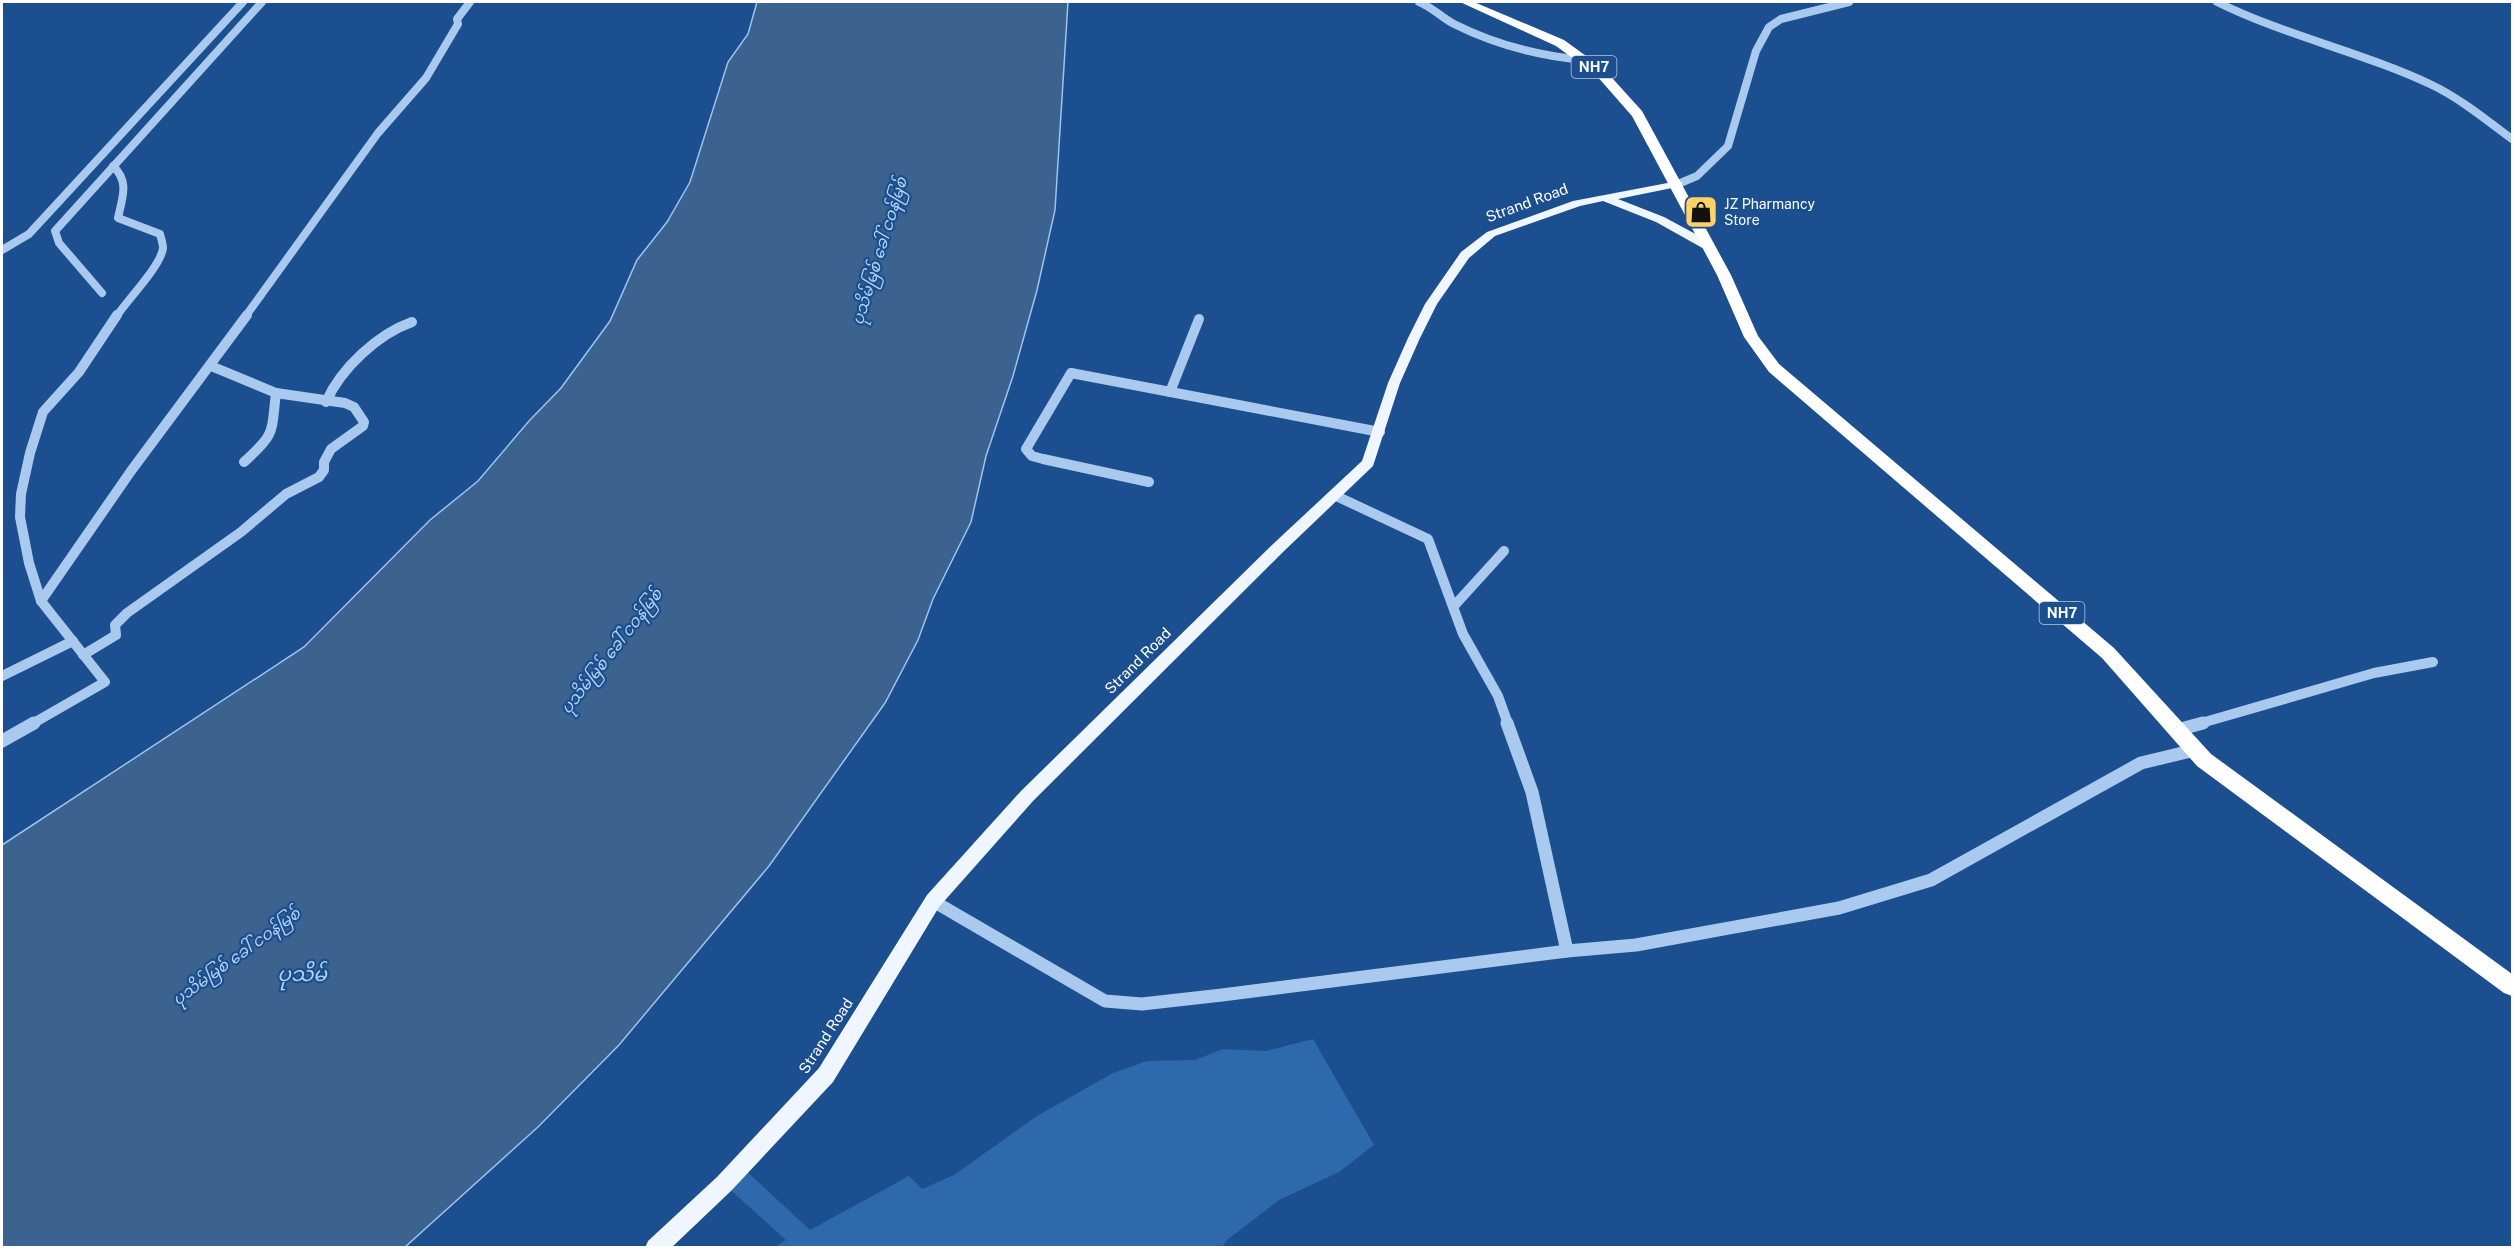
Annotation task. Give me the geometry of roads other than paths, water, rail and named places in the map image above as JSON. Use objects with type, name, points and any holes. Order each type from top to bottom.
[{"type":"highway","name":"NH7","points":[[1466,2],[1560,43],[1600,72],[1638,114],[1678,184],[1710,247],[1751,337],[1774,369],[2108,653],[2204,760],[2512,986]]},
{"type":"main road","name":"Strand Road","points":[[655,1248],[724,1184],[826,1075],[933,901],[1026,796],[1368,463],[1380,432],[1394,383],[1414,338],[1431,304],[1465,255],[1491,234],[1577,203],[1678,184]]},
{"type":"main road","points":[[1604,198],[1636,208],[1663,220],[1710,247]]},
{"type":"street","points":[[2,250],[29,234],[243,2]]},
{"type":"street","points":[[102,293],[59,243],[55,231],[262,2]]},
{"type":"street","points":[[41,601],[132,471],[211,366],[378,132],[426,78],[449,43],[450,35],[458,24],[457,19],[470,2]]},
{"type":"street","points":[[1419,2],[1452,23],[1470,31],[1550,56],[1583,60]]},
{"type":"street","points":[[1678,184],[1697,176],[1728,146],[1756,51],[1769,27],[1781,19],[1849,2]]},
{"type":"street","points":[[2217,2],[2269,26],[2403,73],[2433,86],[2512,139]]},
{"type":"street","points":[[2,741],[105,682],[41,601],[29,563],[20,517],[21,494],[30,453],[43,412],[79,372],[128,298],[157,265],[163,248],[160,234],[118,218],[120,203],[126,190],[119,171],[113,166]]},
{"type":"street","points":[[1170,392],[1199,319]]},
{"type":"street","points":[[326,402],[327,394],[387,333],[412,322]]},
{"type":"street","points":[[83,655],[116,635],[117,621],[127,613],[241,532],[286,494],[323,473],[325,454],[363,426],[364,422],[354,407],[276,393],[211,366]]},
{"type":"street","points":[[1149,482],[1038,458],[1032,456],[1026,449],[1071,373],[1380,432]]},
{"type":"street","points":[[244,462],[272,434],[276,393]]},
{"type":"street","points":[[1335,495],[1428,539],[1463,634],[1498,696],[1532,792],[1567,951]]},
{"type":"street","points":[[1454,606],[1504,551]]},
{"type":"street","points":[[2,676],[73,641]]},
{"type":"street","points":[[2177,730],[2374,672],[2433,662]]},
{"type":"street","points":[[933,901],[1105,1001],[1142,1004],[1567,951],[1636,945],[1839,908],[1931,880],[2141,763],[2195,750]]},
{"type":"water","name":"ပုသိမ်","points":[[757,2],[1068,2],[1055,210],[1037,290],[1013,376],[986,456],[971,522],[933,599],[918,640],[885,703],[769,866],[619,1045],[538,1127],[405,1247],[2,1247],[2,845],[304,647],[430,520],[478,481],[529,421],[561,388],[610,321],[637,260],[667,222],[690,182],[728,62],[748,34]]},
{"type":"place","name":"JZ Pharmancy Store","points":[[1701,212]]},
{"type":"water label","name":"ပုသိမ်မြစ် ခေါ် ငဝန်မြစ်","points":[[879,251]]},
{"type":"water label","name":"ပုသိမ်မြစ် ခေါ် ငဝန်မြစ်","points":[[611,651]]},
{"type":"water label","name":"ပုသိမ်မြစ် ခေါ် ငဝန်မြစ်","points":[[236,956]]}]
